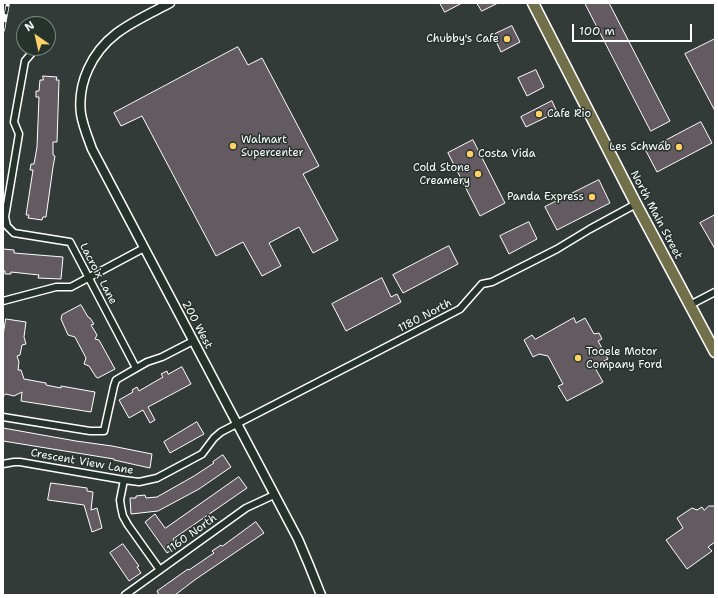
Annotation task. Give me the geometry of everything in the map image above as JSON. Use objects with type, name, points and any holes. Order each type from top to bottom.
[{"type":"highway","name":"North Main Street","points":[[533,3],[636,204],[715,352]]},
{"type":"street","name":"200 West","points":[[170,3],[116,33],[104,44],[92,61],[85,76],[81,94],[81,114],[85,132],[92,150],[298,539],[321,595]]},
{"type":"street","name":"Lacroix Lane","points":[[29,56],[25,61],[14,122],[19,134],[5,217],[7,226],[14,233],[70,242],[136,368]]},
{"type":"street","name":"1180 North","points":[[237,425],[460,309],[482,284],[492,282],[636,204]]},
{"type":"street","points":[[3,301],[56,287],[71,287],[144,248]]},
{"type":"street","points":[[690,305],[715,292]]},
{"type":"street","points":[[3,417],[90,431],[104,431],[116,380],[147,362],[162,357],[193,341]]},
{"type":"street","name":"Crescent View Lane","points":[[3,464],[20,462],[139,482],[157,478],[202,454],[214,438],[221,432],[237,425]]},
{"type":"street","points":[[124,480],[120,500],[123,516],[160,570]]},
{"type":"street","name":"1160 North","points":[[125,595],[246,508],[274,495]]},
{"type":"building","points":[[440,3],[462,3],[445,12]]},
{"type":"building","points":[[477,3],[498,3],[482,11]]},
{"type":"building","points":[[585,3],[609,3],[670,121],[651,131]]},
{"type":"building","name":"Chubby's Cafe","points":[[512,26],[520,42],[501,52],[493,35]]},
{"type":"building","points":[[715,39],[715,111],[685,54]]},
{"type":"building","name":"Walmart Supercenter","points":[[238,47],[248,65],[262,58],[319,166],[303,174],[338,240],[313,253],[299,227],[269,243],[281,266],[262,276],[243,242],[216,256],[142,116],[121,126],[114,113]]},
{"type":"building","points":[[536,70],[544,87],[527,96],[518,78]]},
{"type":"building","points":[[43,76],[57,77],[56,80],[59,80],[57,142],[53,142],[53,155],[55,156],[46,217],[43,217],[42,220],[28,218],[29,215],[26,215],[33,170],[30,170],[31,164],[34,164],[37,147],[39,97],[36,97],[36,91],[39,91],[40,80],[43,80]]},
{"type":"building","name":"Cafe Rio","points":[[552,101],[557,112],[526,127],[521,117]]},
{"type":"building","name":"Les Schwab","points":[[701,122],[712,143],[657,172],[646,151]]},
{"type":"building","points":[[473,140],[505,203],[480,216],[448,153]]},
{"type":"building","points":[[599,180],[610,203],[557,230],[545,207]]},
{"type":"building","points":[[715,215],[715,249],[700,223]]},
{"type":"building","points":[[529,222],[537,239],[509,254],[500,236]]},
{"type":"building","points":[[449,246],[458,264],[403,293],[393,275]]},
{"type":"building","points":[[3,249],[14,250],[14,253],[63,257],[61,279],[38,278],[39,275],[11,272],[11,274],[5,274],[5,271],[3,270]]},
{"type":"building","points":[[382,278],[391,297],[397,294],[401,302],[346,331],[332,304]]},
{"type":"building","points":[[81,305],[94,324],[91,325],[97,335],[95,339],[99,340],[115,369],[98,378],[89,366],[84,364],[86,358],[75,337],[68,335],[61,319],[62,315]]},
{"type":"building","name":"Tooele Motor Company Ford","points":[[574,318],[576,323],[585,318],[594,334],[599,333],[602,339],[598,341],[608,359],[594,366],[603,382],[567,401],[558,386],[563,384],[548,356],[539,354],[533,357],[524,340],[532,335],[535,339]]},
{"type":"building","points":[[6,319],[26,322],[24,337],[26,344],[22,345],[20,355],[17,356],[19,362],[18,370],[21,370],[24,379],[46,383],[46,385],[61,388],[61,386],[95,392],[91,412],[21,401],[22,392],[14,396],[6,394],[3,396],[3,336]]},
{"type":"building","points":[[182,367],[191,384],[148,407],[155,420],[150,423],[143,410],[129,418],[119,400],[133,392],[132,390],[137,387],[139,391],[163,377],[161,374],[167,371],[168,374]]},
{"type":"building","points":[[197,422],[204,434],[170,453],[164,442]]},
{"type":"building","points":[[3,428],[152,454],[150,468],[114,459],[3,441]]},
{"type":"building","points":[[223,455],[231,467],[199,489],[158,511],[131,514],[130,498],[145,495],[146,498],[157,497],[194,476],[214,463],[213,462]]},
{"type":"building","points":[[239,477],[247,488],[173,539],[178,546],[167,553],[145,522],[155,514],[165,528]]},
{"type":"building","points":[[51,483],[87,488],[87,491],[93,492],[91,510],[97,508],[102,528],[92,532],[84,505],[48,500]]},
{"type":"building","points":[[709,506],[715,506],[715,542],[708,547],[712,551],[687,569],[666,540],[683,528],[677,518],[692,508],[697,510],[702,507],[704,510]]},
{"type":"building","points":[[256,522],[264,533],[175,595],[159,595],[157,591],[214,553],[212,551],[221,545],[222,546]]},
{"type":"building","points":[[123,544],[139,566],[137,567],[141,573],[129,581],[110,553]]},
{"type":"railway","points":[[3,30],[8,3]]},
{"type":"place","name":"Chubby's Cafe","points":[[507,39]]},
{"type":"place","name":"Cafe Rio","points":[[539,114]]},
{"type":"place","name":"Walmart Supercenter","points":[[233,146]]},
{"type":"place","name":"Les Schwab","points":[[679,147]]},
{"type":"place","name":"Costa Vida","points":[[470,154]]},
{"type":"place","name":"Cold Stone Creamery","points":[[478,174]]},
{"type":"place","name":"Panda Express","points":[[592,197]]},
{"type":"place","name":"Tooele Motor Company Ford","points":[[578,358]]}]
